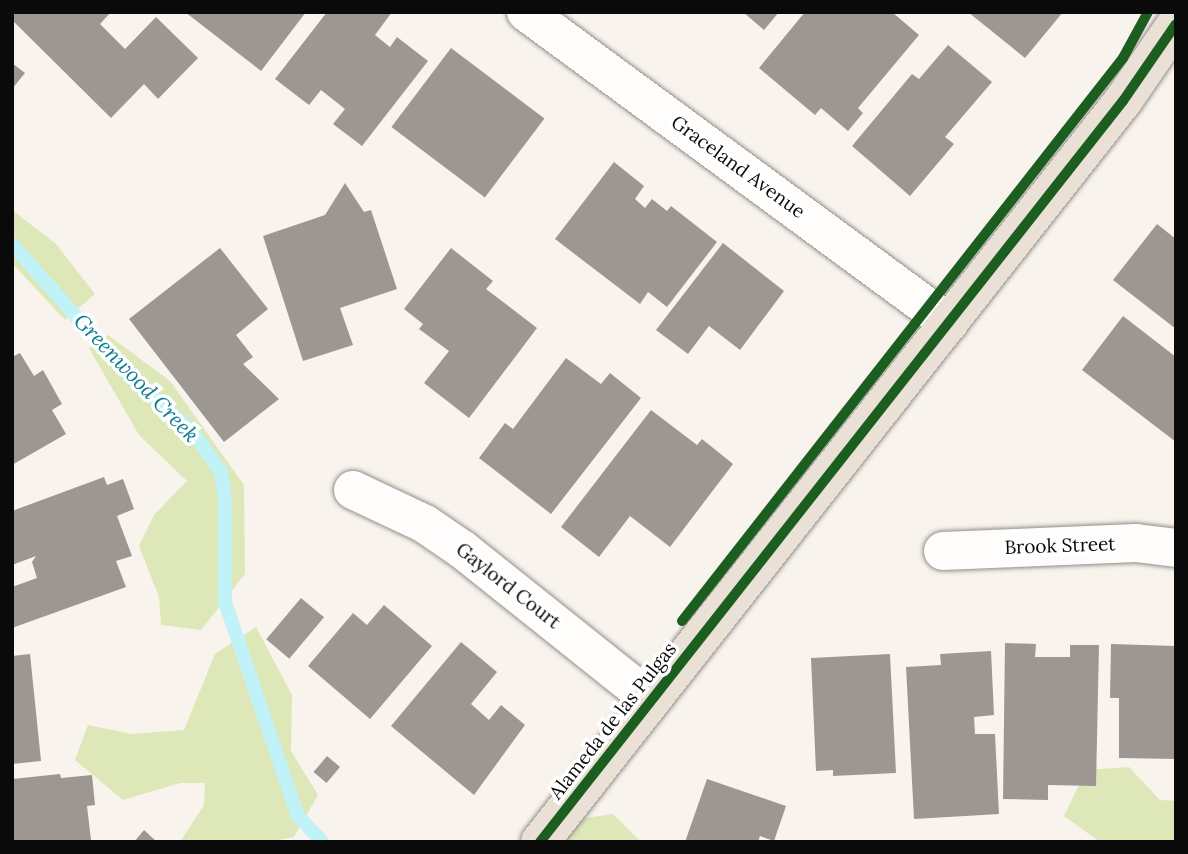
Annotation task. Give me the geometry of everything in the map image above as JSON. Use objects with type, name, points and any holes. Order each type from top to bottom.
[{"type":"main road","name":"Alameda de las Pulgas","points":[[540,842],[1123,101],[1176,24]]},
{"type":"street","name":"Graceland Avenue","points":[[526,12],[949,323]]},
{"type":"street","name":"Gaylord Court","points":[[353,490],[425,524],[463,550],[652,700]]},
{"type":"street","name":"Brook Street","points":[[943,551],[1136,543],[1176,548]]},
{"type":"green space","points":[[12,210],[56,244],[95,294],[65,320],[12,263]]},
{"type":"green space","points":[[108,335],[170,381],[244,485],[245,574],[201,630],[161,625],[159,597],[139,546],[154,515],[187,481],[139,435],[89,348]]},
{"type":"green space","points":[[256,627],[292,695],[291,751],[318,795],[294,837],[266,842],[180,842],[204,805],[205,783],[180,783],[123,800],[75,760],[88,725],[132,734],[184,730],[215,654]]},
{"type":"green space","points":[[1129,767],[1160,800],[1176,801],[1176,842],[1100,842],[1064,816],[1086,770]]},
{"type":"green space","points":[[613,814],[641,842],[561,842],[578,819]]},
{"type":"building","points":[[15,12],[111,12],[100,24],[125,49],[156,17],[198,58],[158,99],[144,84],[111,118],[12,20]]},
{"type":"building","points":[[185,12],[306,12],[261,71]]},
{"type":"building","points":[[327,12],[392,12],[375,35],[390,47],[397,37],[428,61],[362,146],[333,124],[345,109],[321,90],[309,105],[275,79]]},
{"type":"building","points":[[743,12],[779,12],[764,30]]},
{"type":"building","points":[[805,12],[892,12],[919,35],[858,108],[863,113],[848,131],[821,108],[815,115],[759,68]]},
{"type":"building","points":[[968,12],[1063,12],[1025,58]]},
{"type":"building","points":[[948,45],[992,82],[945,137],[954,144],[910,196],[852,146],[912,74],[919,79]]},
{"type":"building","points":[[451,48],[544,118],[485,197],[391,127]]},
{"type":"building","points":[[12,63],[25,73],[12,89]]},
{"type":"building","points":[[614,162],[644,186],[635,199],[645,208],[652,199],[667,211],[671,206],[717,242],[667,307],[648,292],[640,304],[555,239]]},
{"type":"building","points":[[345,183],[364,212],[371,210],[397,289],[340,308],[353,345],[303,361],[263,236],[325,215]]},
{"type":"building","points":[[1157,224],[1176,239],[1176,329],[1113,280]]},
{"type":"building","points":[[723,243],[784,291],[740,350],[709,326],[688,354],[656,330]]},
{"type":"building","points":[[220,248],[268,309],[236,335],[253,357],[243,364],[279,399],[224,442],[129,319]]},
{"type":"building","points":[[451,248],[493,281],[486,289],[537,328],[469,418],[424,383],[449,351],[419,329],[423,324],[404,309]]},
{"type":"building","points":[[1123,316],[1176,357],[1176,442],[1082,370]]},
{"type":"building","points":[[20,353],[34,376],[43,370],[62,404],[52,410],[66,434],[12,465],[12,357]]},
{"type":"building","points":[[566,358],[601,384],[610,373],[641,398],[551,514],[479,458],[505,423],[513,429]]},
{"type":"building","points":[[651,410],[697,445],[702,439],[733,464],[670,547],[630,516],[599,557],[561,527]]},
{"type":"building","points":[[104,477],[107,485],[123,479],[134,509],[117,516],[132,556],[116,561],[126,587],[12,628],[12,587],[37,578],[32,562],[36,556],[12,565],[12,511]]},
{"type":"building","points":[[301,598],[324,617],[289,659],[266,639]]},
{"type":"building","points":[[384,605],[432,646],[370,719],[308,666],[353,613],[367,625]]},
{"type":"building","points":[[461,642],[497,672],[471,704],[489,720],[501,705],[525,725],[474,795],[391,726]]},
{"type":"building","points":[[1005,643],[1036,644],[1035,657],[1070,657],[1070,645],[1099,645],[1096,786],[1048,785],[1048,800],[1003,799]]},
{"type":"building","points":[[1111,644],[1176,646],[1176,759],[1119,758],[1119,698],[1110,698]]},
{"type":"building","points":[[991,651],[994,715],[974,717],[975,734],[995,734],[999,814],[914,819],[906,667],[941,665],[940,654]]},
{"type":"building","points":[[30,654],[41,761],[12,764],[12,656]]},
{"type":"building","points":[[890,654],[896,773],[833,776],[833,770],[816,771],[811,658]]},
{"type":"building","points":[[327,756],[340,767],[327,783],[314,772]]},
{"type":"building","points":[[60,774],[61,778],[92,775],[95,805],[87,806],[91,840],[12,842],[12,779]]},
{"type":"building","points":[[707,779],[786,806],[774,841],[760,836],[758,842],[685,842]]},
{"type":"building","points":[[144,830],[157,842],[134,842]]},
{"type":"waterway","name":"Greenwood Creek","points":[[12,244],[127,374],[193,432],[221,472],[225,499],[225,602],[298,816],[322,842]]},
{"type":"cycle path","points":[[682,621],[1123,58],[1148,12]]},
{"type":"cycle path","points":[[540,842],[1123,101],[1176,24]]}]
